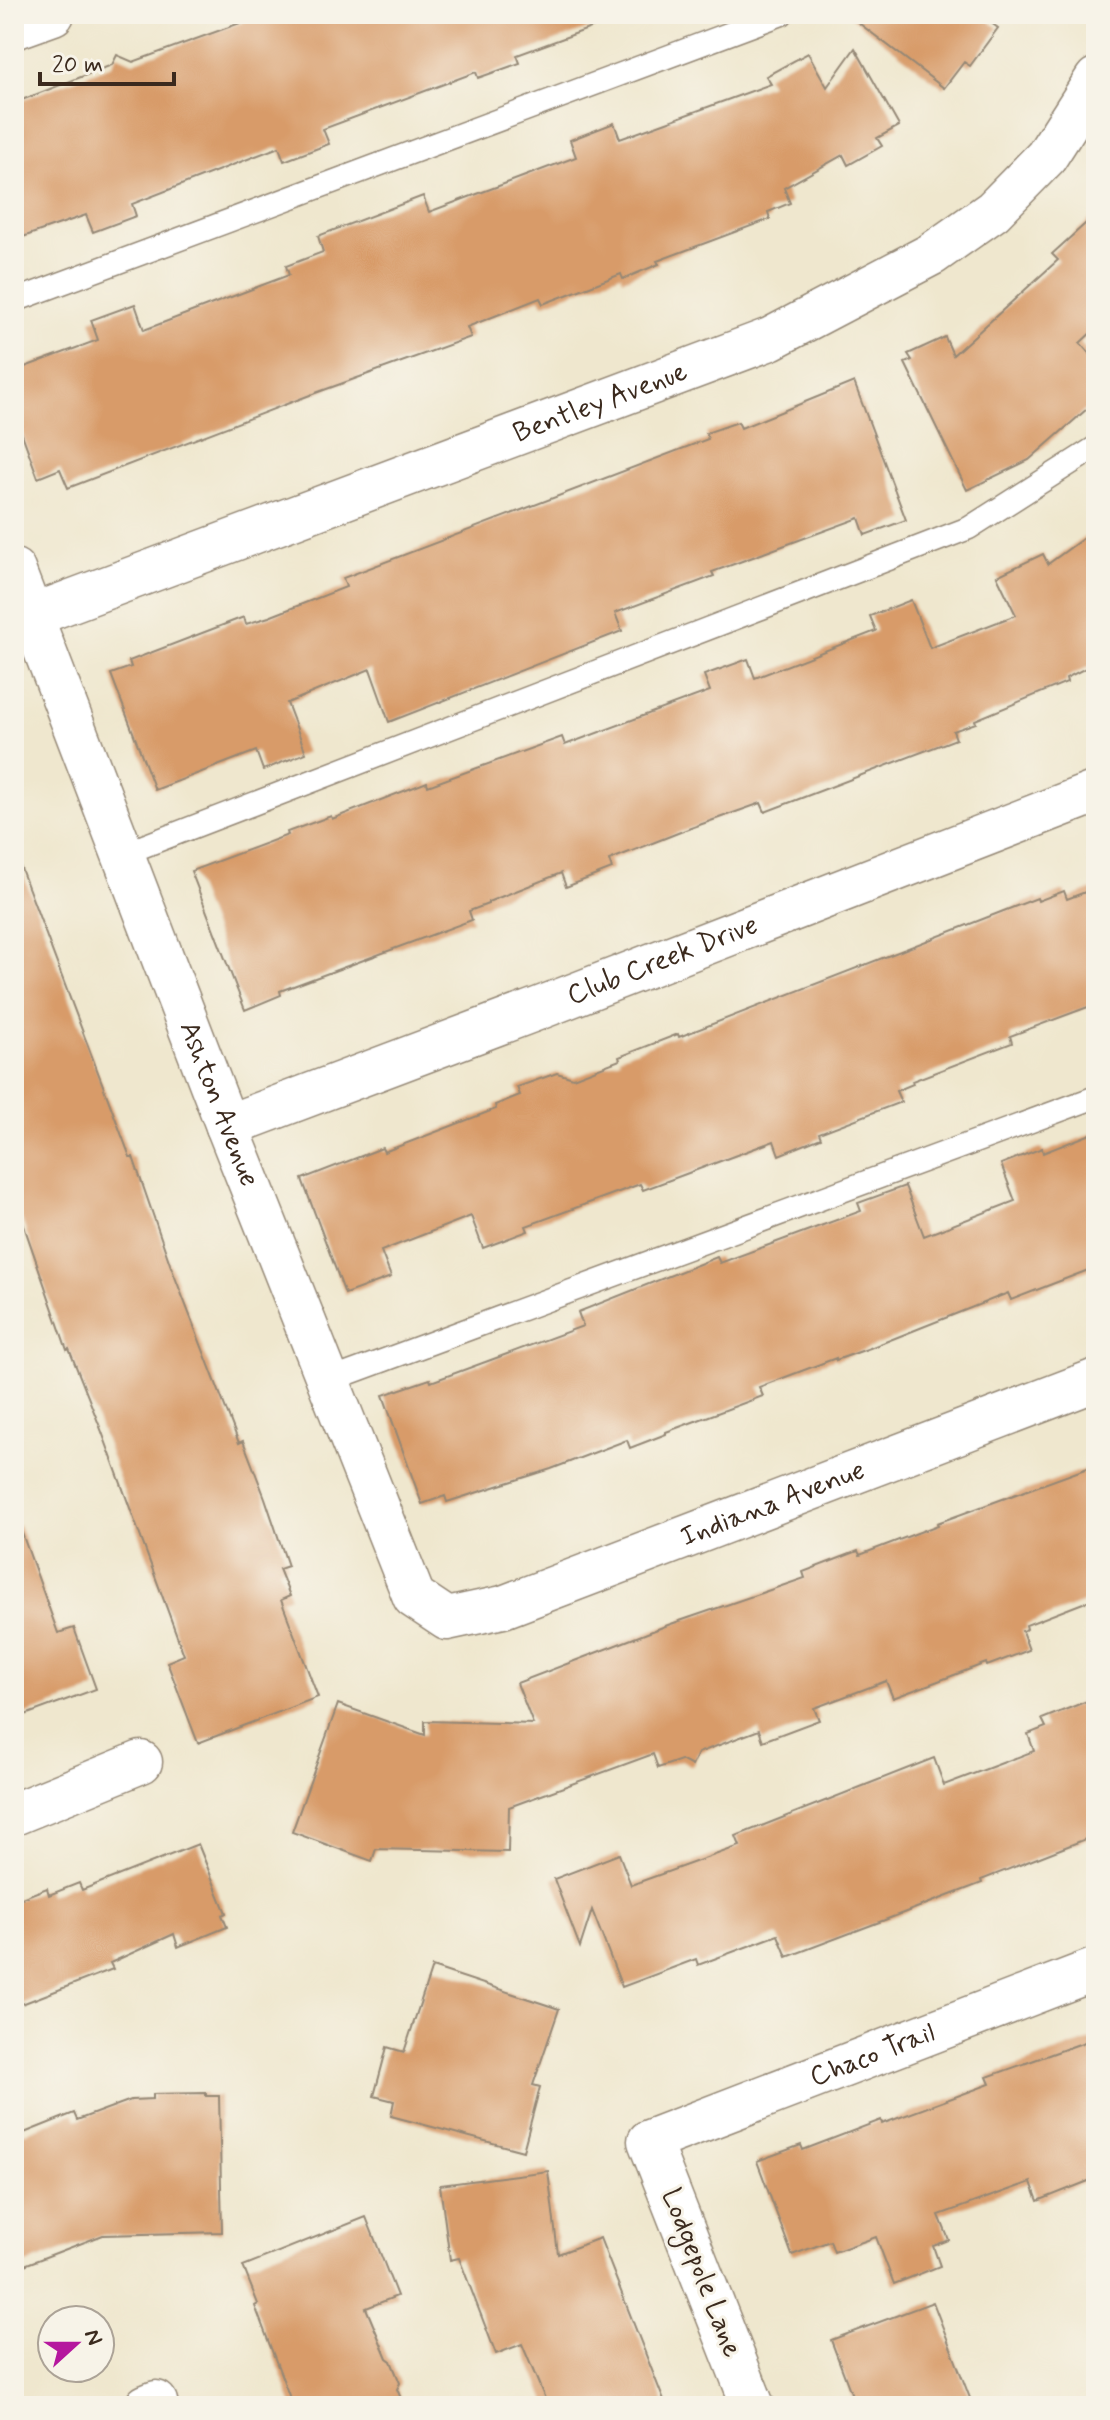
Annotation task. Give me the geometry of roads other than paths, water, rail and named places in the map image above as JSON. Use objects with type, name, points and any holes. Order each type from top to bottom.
[{"type":"street","points":[[14,28],[53,14]]},
{"type":"street","name":"Bentley Avenue","points":[[31,616],[770,339],[932,254],[993,211],[1046,157],[1096,79]]},
{"type":"street","name":"Ashton Avenue","points":[[14,570],[227,1126],[414,1597],[447,1619]]},
{"type":"street","name":"Club Creek Drive","points":[[227,1126],[555,1003],[1096,792]]},
{"type":"street","name":"Indiana Avenue","points":[[447,1619],[503,1607],[1096,1380]]},
{"type":"street","points":[[14,1814],[141,1762]]},
{"type":"street","name":"Chaco Trail","points":[[649,2141],[1096,1969]]},
{"type":"street","name":"Lodgepole Lane","points":[[649,2141],[753,2406]]},
{"type":"street","points":[[146,2406],[156,2402],[157,2406]]},
{"type":"lane","points":[[14,301],[782,14]]},
{"type":"lane","points":[[123,854],[969,528],[1096,447]]},
{"type":"lane","points":[[328,1381],[1096,1097]]}]
